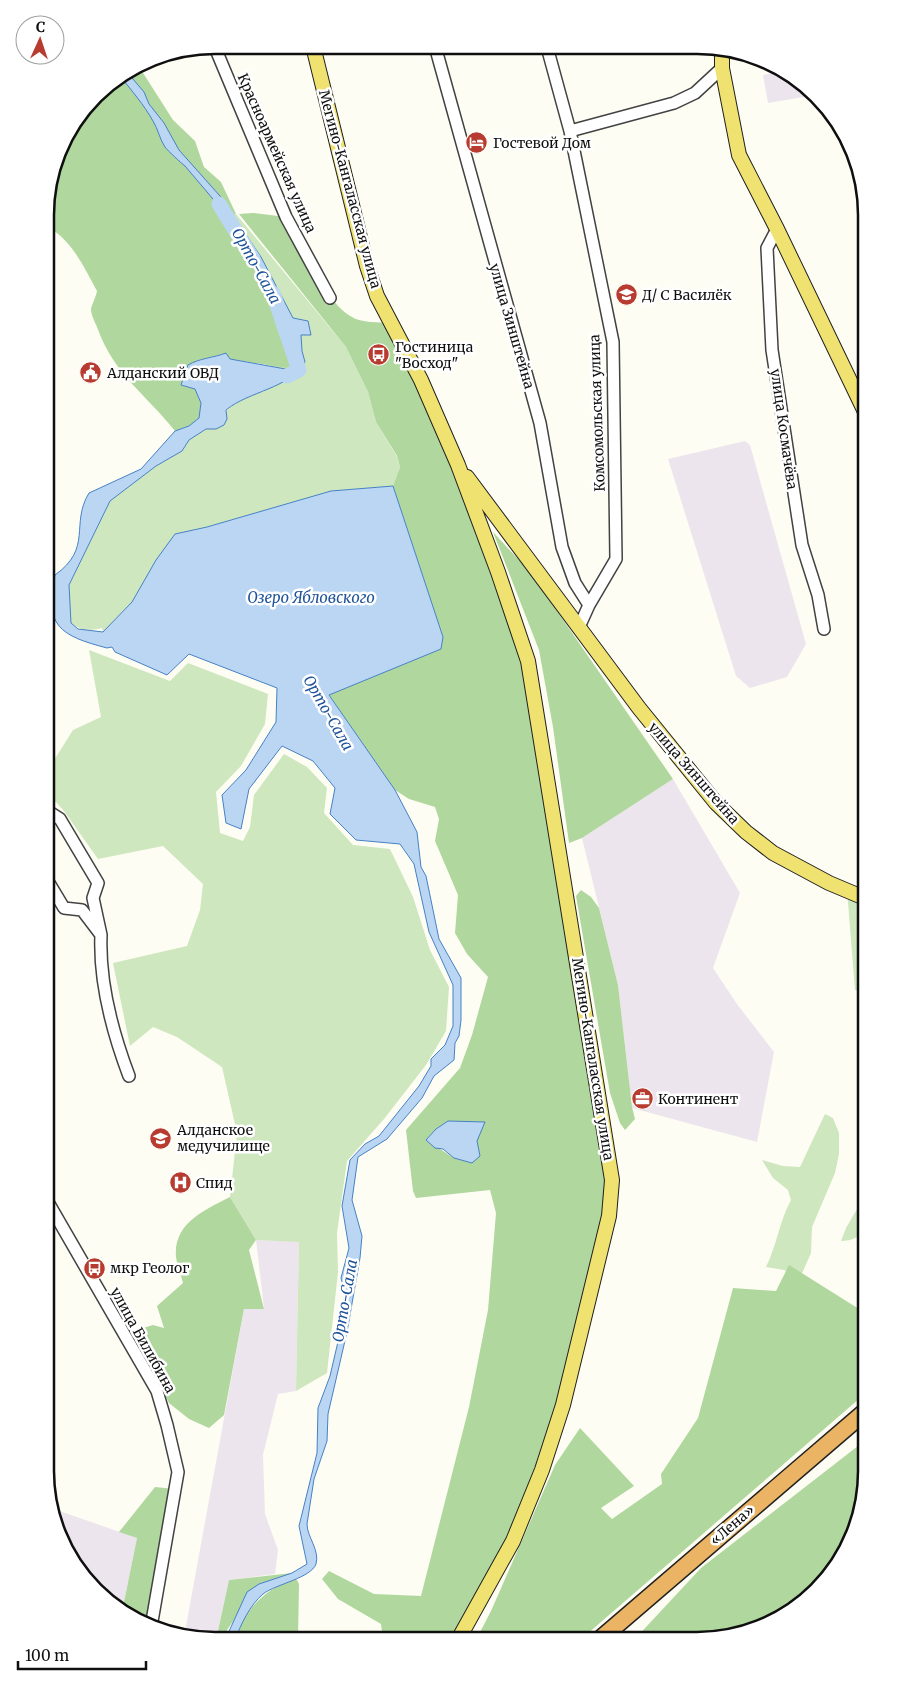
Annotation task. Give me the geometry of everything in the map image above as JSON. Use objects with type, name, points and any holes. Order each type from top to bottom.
[{"type":"highway","name":"«Лена»","points":[[608,1632],[858,1418]]},
{"type":"main road","name":"Мегино-Кангаласская улица","points":[[315,54],[367,266],[384,310],[421,380],[458,465],[498,572],[528,661],[612,1180],[609,1216],[563,1405],[542,1470],[513,1541],[462,1632]]},
{"type":"main road","points":[[722,56],[722,68],[739,155],[778,228],[858,397]]},
{"type":"main road","name":"Мегино-Кангаласская улица","points":[[458,465],[580,625]]},
{"type":"main road","name":"улица Зинштейна","points":[[580,625],[639,708],[716,803],[746,832],[780,857],[829,883],[858,895]]},
{"type":"street","name":"Красноармейская улица","points":[[218,54],[286,217],[330,298]]},
{"type":"street","name":"улица Зинштейна","points":[[437,54],[540,423],[562,547],[575,583],[589,605]]},
{"type":"street","name":"Комсомольская улица","points":[[549,54],[570,131],[612,342],[616,560],[589,605],[580,625]]},
{"type":"street","points":[[570,131],[674,103],[695,93],[722,68]]},
{"type":"street","name":"улица Космачёва","points":[[778,228],[767,248],[772,350],[802,545],[818,595],[824,629]]},
{"type":"street","points":[[54,815],[60,819],[98,882],[94,898],[101,935],[100,960],[115,1039],[129,1076]]},
{"type":"street","points":[[54,891],[64,908],[82,910],[101,935]]},
{"type":"street","name":"улица Билибина","points":[[54,1213],[157,1391],[168,1425],[178,1472],[152,1620]]},
{"type":"shaded area","points":[[774,73],[787,81],[804,97],[768,103],[763,75]]},
{"type":"shaded area","points":[[745,441],[750,445],[806,644],[787,677],[750,688],[736,676],[668,459]]},
{"type":"shaded area","points":[[673,779],[740,893],[713,968],[737,1004],[774,1052],[757,1142],[632,1108],[618,985],[582,838]]},
{"type":"shaded area","points":[[256,1240],[299,1241],[296,1391],[278,1394],[263,1455],[265,1514],[278,1550],[275,1574],[229,1580],[218,1632],[185,1629],[244,1309],[264,1308]]},
{"type":"shaded area","points":[[59,1511],[137,1538],[124,1604],[94,1577],[81,1561],[70,1543]]},
{"type":"green space","points":[[142,71],[173,120],[195,141],[204,167],[221,182],[236,214],[222,220],[223,224],[229,219],[276,298],[299,370],[230,359],[226,353],[197,361],[188,368],[181,385],[195,389],[201,403],[199,418],[189,426],[175,431],[112,358],[92,314],[91,309],[97,291],[70,245],[55,231],[55,194],[59,173],[75,134],[94,109],[109,94],[125,81]]},
{"type":"green space","points":[[253,213],[286,217],[314,272],[332,299],[342,310],[356,319],[390,323],[421,380],[528,661],[612,1180],[542,1470],[462,1632],[382,1632],[381,1624],[338,1599],[322,1579],[329,1571],[374,1594],[421,1596],[469,1407],[488,1310],[496,1213],[490,1190],[416,1198],[413,1191],[406,1130],[460,1068],[472,1035],[488,977],[467,954],[455,933],[458,895],[435,841],[439,819],[435,807],[409,799],[395,790],[329,695],[441,649],[443,637],[393,486],[400,467],[397,456],[376,422],[368,392],[346,347],[239,214]],"holes":[[[448,1121],[477,1141],[480,1156],[454,1158],[426,1140],[436,1129]]]},
{"type":"green space","points":[[236,214],[346,347],[368,392],[376,422],[397,457],[400,467],[393,486],[331,491],[207,527],[175,534],[132,602],[103,632],[102,628],[90,630],[78,628],[71,623],[69,585],[110,501],[156,466],[182,451],[189,440],[206,429],[216,429],[226,412],[236,403],[267,390],[276,298],[229,219]]},
{"type":"green space","points":[[493,532],[530,572],[673,779],[582,838],[569,843],[553,727],[539,650]]},
{"type":"green space","points":[[89,650],[170,681],[188,663],[268,694],[265,724],[241,766],[216,792],[220,833],[243,841],[250,827],[254,795],[284,754],[307,767],[327,788],[324,813],[353,845],[390,849],[413,897],[430,950],[449,987],[446,1031],[426,1065],[384,1119],[347,1161],[337,1233],[338,1272],[327,1373],[296,1391],[299,1242],[256,1240],[230,1197],[237,1133],[222,1067],[177,1037],[153,1027],[130,1046],[113,963],[187,946],[200,910],[203,884],[163,846],[98,859],[54,800],[54,760],[73,730],[101,717]]},
{"type":"green space","points":[[581,890],[591,897],[599,908],[618,985],[635,1119],[625,1130],[620,1123],[610,1093],[576,896]]},
{"type":"green space","points":[[847,890],[858,895],[858,991],[855,990]]},
{"type":"green space","points":[[825,1114],[833,1118],[839,1133],[839,1154],[835,1173],[812,1227],[811,1253],[800,1278],[784,1270],[766,1267],[791,1200],[788,1190],[773,1178],[762,1160],[783,1166],[800,1167]]},
{"type":"green space","points":[[230,1197],[256,1240],[249,1250],[264,1309],[244,1309],[224,1415],[209,1428],[189,1419],[169,1403],[133,1331],[153,1325],[164,1328],[157,1306],[183,1283],[176,1257],[176,1245],[180,1235],[192,1219]]},
{"type":"green space","points":[[858,1207],[858,1236],[851,1240],[841,1241]]},
{"type":"green space","points":[[789,1265],[858,1308],[858,1400],[589,1632],[480,1632],[555,1465],[580,1428],[634,1486],[601,1508],[612,1519],[662,1484],[661,1474],[698,1418],[733,1288],[776,1291]]},
{"type":"green space","points":[[858,1446],[857,1492],[853,1513],[846,1533],[837,1552],[825,1569],[803,1592],[769,1616],[729,1629],[697,1632],[641,1632],[701,1568]]},
{"type":"green space","points":[[155,1487],[175,1489],[152,1620],[124,1604],[137,1538],[119,1532]]},
{"type":"green space","points":[[292,1573],[259,1584],[227,1632],[218,1632],[229,1580]]},
{"type":"green space","points":[[296,1578],[299,1584],[298,1632],[238,1632],[245,1618],[258,1601]]},
{"type":"water","name":"Озеро Ябловского","points":[[131,77],[144,92],[149,104],[164,123],[179,150],[220,196],[261,257],[293,318],[308,321],[311,335],[301,335],[305,362],[298,371],[279,384],[246,398],[226,410],[227,419],[224,425],[216,429],[206,429],[189,440],[182,451],[156,466],[110,501],[69,585],[71,623],[78,629],[103,632],[132,602],[156,560],[175,534],[207,527],[331,491],[393,486],[443,637],[441,649],[329,695],[395,790],[417,832],[421,867],[426,876],[439,939],[461,978],[461,1020],[459,1036],[455,1043],[454,1060],[434,1076],[422,1098],[387,1139],[358,1157],[352,1200],[362,1236],[360,1258],[347,1332],[328,1414],[327,1441],[314,1479],[307,1524],[315,1549],[316,1564],[313,1569],[300,1577],[263,1594],[246,1615],[238,1632],[229,1632],[247,1592],[259,1584],[292,1573],[307,1564],[299,1526],[317,1453],[318,1408],[330,1376],[340,1333],[345,1293],[341,1278],[349,1248],[342,1206],[350,1160],[365,1144],[379,1136],[419,1086],[431,1066],[431,1059],[445,1045],[453,1026],[453,985],[429,932],[414,864],[400,844],[356,840],[330,814],[335,788],[313,761],[282,746],[249,789],[241,829],[226,823],[222,795],[246,770],[276,722],[277,688],[189,654],[167,675],[115,652],[112,647],[107,648],[78,639],[59,626],[54,617],[55,575],[67,565],[74,555],[79,536],[81,515],[89,493],[141,469],[175,431],[189,426],[199,418],[201,403],[195,389],[181,385],[188,365],[226,353],[230,359],[291,370],[300,360],[296,342],[286,317],[276,307],[235,225],[185,166],[165,147],[155,124],[124,81]]},
{"type":"water","points":[[448,1121],[485,1122],[477,1141],[480,1156],[472,1163],[454,1158],[443,1149],[435,1148],[426,1140],[436,1129]]},
{"type":"waterway","name":"Орто-Сала","points":[[219,204],[253,259]]},
{"type":"waterway","name":"Орто-Сала","points":[[273,293],[299,370],[287,376]]},
{"type":"place","name":"Гостевой Дом","points":[[477,143]]},
{"type":"place","name":"Д/ С Василёк","points":[[626,295]]},
{"type":"place","name":"Гостиница \"Восход\"","points":[[379,355]]},
{"type":"place","name":"Алданский ОВД","points":[[91,373]]},
{"type":"place","name":"Континент","points":[[642,1099]]},
{"type":"place","name":"Алданское медучилище","points":[[161,1138]]},
{"type":"place","name":"Спид","points":[[180,1183]]},
{"type":"place","name":"мкр Геолог","points":[[94,1268]]}]
